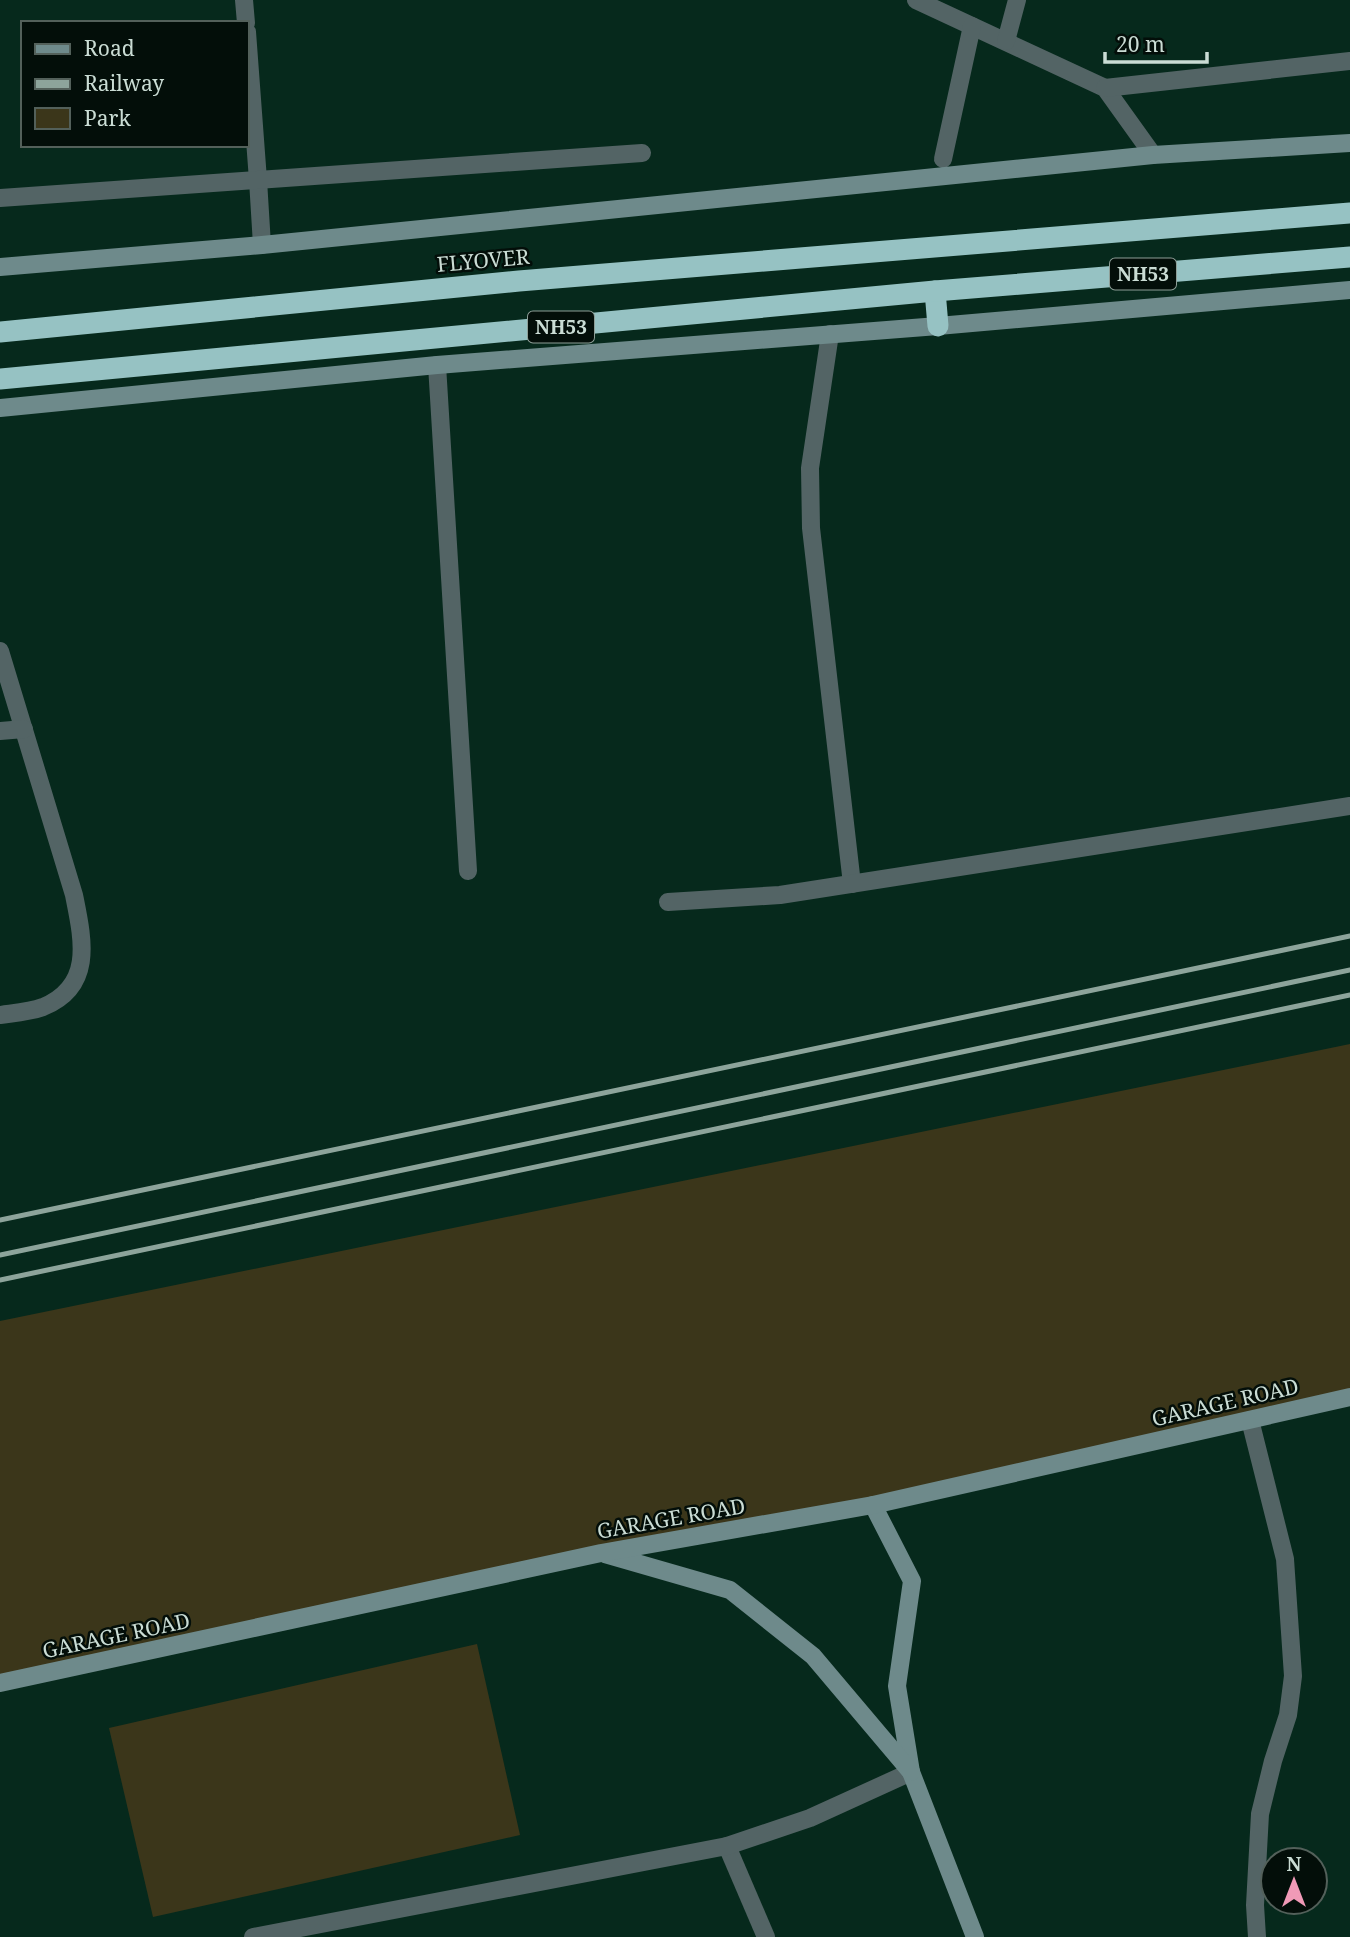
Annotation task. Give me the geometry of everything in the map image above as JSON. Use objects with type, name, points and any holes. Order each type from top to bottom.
[{"type":"highway","name":"FLYOVER","points":[[0,331],[533,280],[1350,213]]},
{"type":"highway","name":"NH53","points":[[0,379],[935,291],[1350,257]]},
{"type":"highway","points":[[935,291],[938,326]]},
{"type":"street","points":[[244,0],[246,21]]},
{"type":"street","points":[[916,0],[1105,88],[1153,155]]},
{"type":"street","points":[[1006,41],[1017,0]]},
{"type":"street","points":[[943,159],[972,26]]},
{"type":"street","points":[[248,45],[261,245]]},
{"type":"street","points":[[1105,88],[1350,61]]},
{"type":"street","points":[[0,267],[261,245],[1153,155],[1350,142]]},
{"type":"street","points":[[0,198],[642,153]]},
{"type":"street","points":[[0,408],[438,365],[938,326],[1350,290]]},
{"type":"street","points":[[830,334],[810,468],[811,528],[852,884]]},
{"type":"street","points":[[438,365],[468,871]]},
{"type":"street","points":[[0,651],[74,895],[81,930],[82,955],[76,980],[64,996],[40,1008],[0,1016]]},
{"type":"street","points":[[0,731],[23,729]]},
{"type":"street","points":[[668,902],[780,895],[1350,806]]},
{"type":"street","name":"GARAGE ROAD","points":[[0,1683],[601,1553],[873,1505],[1350,1397]]},
{"type":"street","points":[[1250,1420],[1285,1559],[1293,1675],[1288,1715],[1260,1814],[1255,1905],[1257,1937]]},
{"type":"street","points":[[873,1505],[912,1581],[897,1686],[911,1772],[975,1937]]},
{"type":"street","points":[[601,1553],[730,1590],[813,1656],[911,1772]]},
{"type":"street","points":[[253,1937],[727,1846],[810,1818],[911,1772]]},
{"type":"street","points":[[727,1846],[766,1937]]},
{"type":"green space","points":[[1350,1044],[1350,1397],[0,1683],[0,1321]]},
{"type":"green space","points":[[477,1644],[520,1835],[153,1917],[109,1728]]},
{"type":"railway","points":[[0,1220],[1350,936]]},
{"type":"railway","points":[[0,1255],[1350,970]]},
{"type":"railway","points":[[0,1280],[1350,995]]}]
